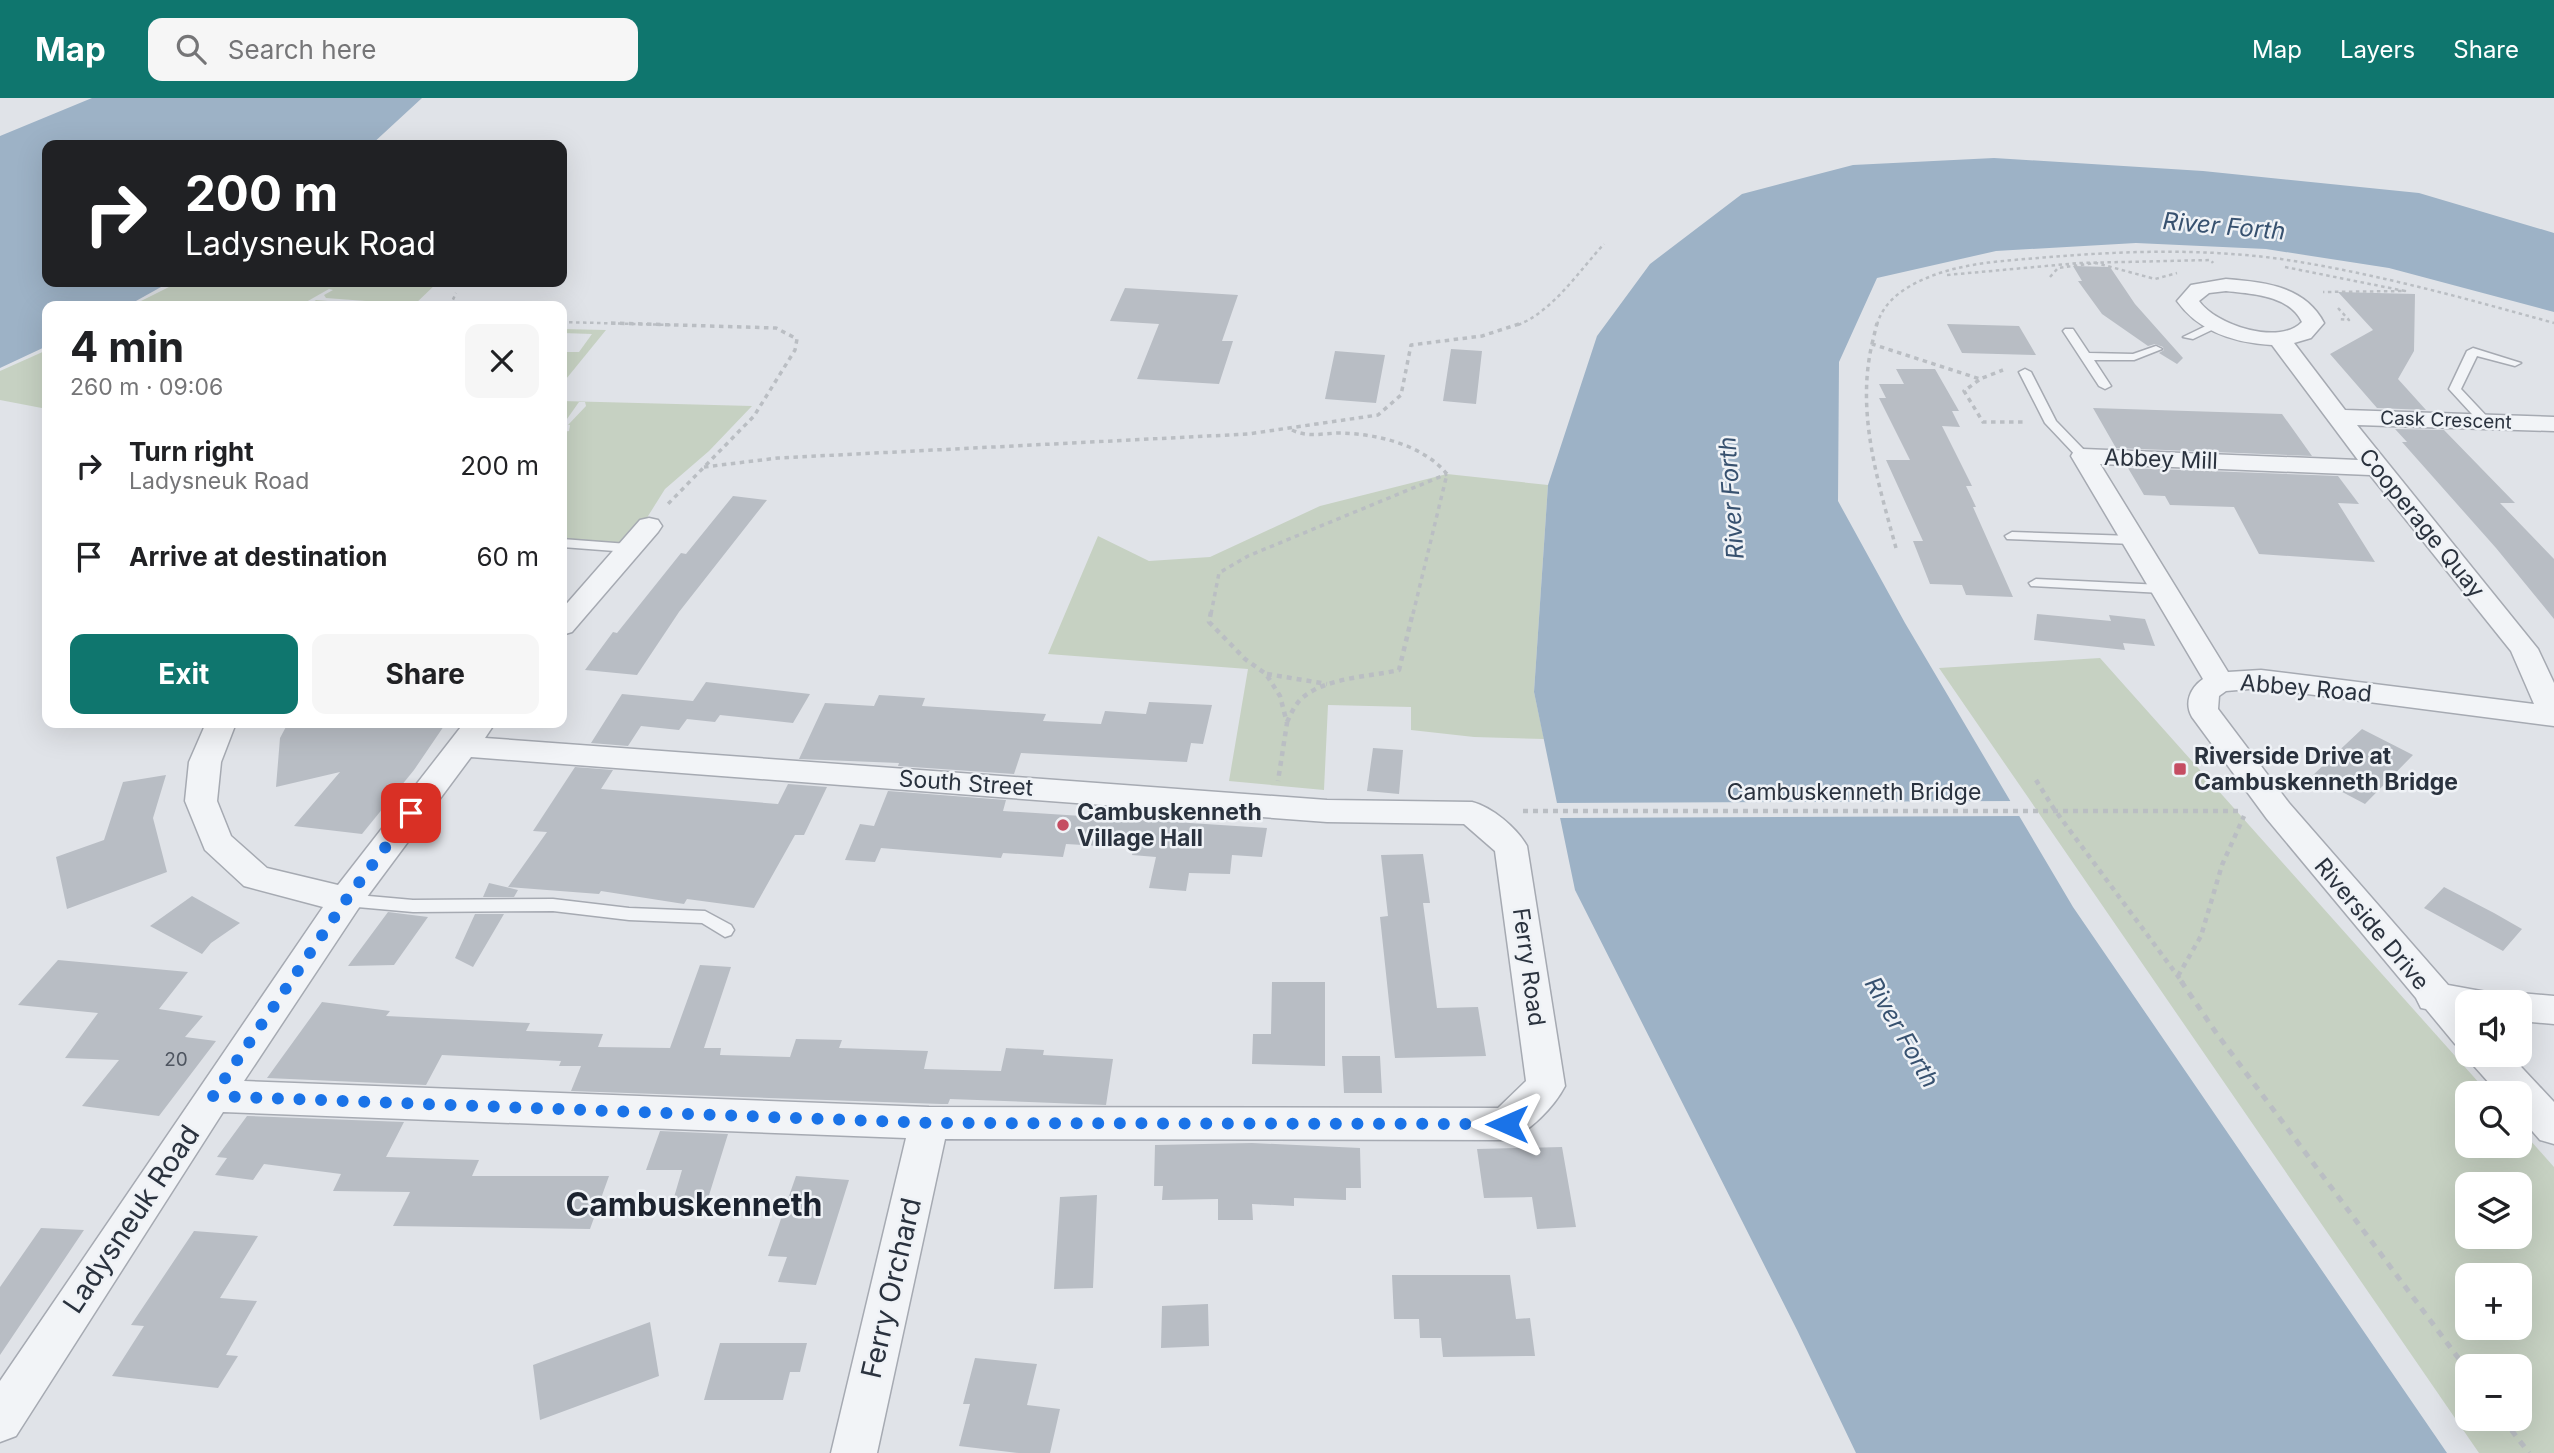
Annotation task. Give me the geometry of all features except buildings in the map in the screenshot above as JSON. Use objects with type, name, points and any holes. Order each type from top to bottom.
[{"type":"street","points":[[2226,285],[2260,289],[2292,301],[2306,311],[2313,323],[2303,334],[2278,338],[2245,335],[2214,325],[2191,309],[2188,301],[2190,294],[2198,289],[2226,285]]},
{"type":"street","name":"Cooperage Quay","points":[[2278,338],[2377,468],[2524,649],[2554,715]]},
{"type":"street","name":"Cask Crescent","points":[[2338,417],[2554,424]]},
{"type":"street","name":"Abbey Mill","points":[[2082,456],[2377,468]]},
{"type":"street","name":"Abbey Mill","points":[[2082,456],[2219,682]]},
{"type":"street","points":[[567,620],[649,526]]},
{"type":"street","name":"Abbey Road","points":[[2278,811],[2203,710],[2205,692],[2219,682],[2261,679],[2554,715]]},
{"type":"street","points":[[219,728],[205,762],[201,801],[217,842],[256,877],[346,900]]},
{"type":"street","name":"Ladysneuk Road","points":[[0,1420],[213,1096],[346,900],[470,735]]},
{"type":"street","name":"South Street","points":[[470,735],[1274,807],[1327,811],[1472,813]]},
{"type":"street","name":"Riverside Drive","points":[[2278,811],[2455,1020]]},
{"type":"street","name":"Ferry Road","points":[[929,1123],[1507,1124],[1546,1086],[1511,846],[1472,813]]},
{"type":"street","points":[[2434,998],[2455,1000]]},
{"type":"street","points":[[2532,1008],[2554,1010]]},
{"type":"street","points":[[2498,1067],[2554,1128]]},
{"type":"street","points":[[213,1096],[929,1123]]},
{"type":"street","name":"Ferry Orchard","points":[[854,1453],[929,1123]]},
{"type":"lane","points":[[2189,337],[2214,325]]},
{"type":"lane","points":[[2069,331],[2105,386]]},
{"type":"lane","points":[[2086,356],[2134,357],[2156,349]]},
{"type":"lane","points":[[2486,422],[2455,388],[2473,352],[2515,363]]},
{"type":"lane","points":[[2025,372],[2051,423],[2082,456]]},
{"type":"lane","points":[[2012,536],[2133,540]]},
{"type":"lane","points":[[567,543],[628,548]]},
{"type":"lane","points":[[2036,583],[2162,589]]},
{"type":"lane","points":[[346,900],[413,906],[553,905],[629,914],[705,916],[724,930]]},
{"type":"path","points":[[704,467],[778,458],[1025,447],[1292,429],[1378,415],[1401,395],[1411,345],[1481,336],[1524,323],[1550,302],[1604,244]]},
{"type":"path","points":[[1918,279],[2081,260],[2224,262]]},
{"type":"path","points":[[2211,261],[2226,285]]},
{"type":"path","points":[[2279,266],[2405,291],[2331,290],[2292,301]]},
{"type":"path","points":[[452,301],[456,293]]},
{"type":"path","points":[[567,322],[776,328],[797,339],[795,350],[754,416],[683,485],[649,526]]},
{"type":"path","points":[[1896,548],[1876,473],[1867,406],[1866,361],[1872,344],[1980,379]]},
{"type":"path","points":[[2025,372],[2002,370],[1980,379],[1964,391],[1983,422],[2051,423]]},
{"type":"path","points":[[1266,674],[1327,684],[1399,670],[1447,474],[1443,467],[1433,460],[1388,440],[1340,433],[1302,435],[1292,429]]},
{"type":"path","points":[[1287,723],[1280,696],[1266,674],[1245,659],[1209,622],[1219,573],[1248,556],[1447,474]]},
{"type":"path","points":[[1274,807],[1287,723],[1300,699],[1327,684]]},
{"type":"path","points":[[2036,780],[2054,809],[2178,976],[2217,1034],[2455,1354]]},
{"type":"path","name":"Cambuskenneth Bridge","points":[[1542,810],[2247,811],[2222,865],[2201,936],[2178,976]]},
{"type":"path","points":[[2513,1431],[2529,1453]]},
{"type":"green space","points":[[169,287],[433,287],[418,301],[326,298],[324,295],[333,290],[329,289],[308,301],[141,301]]},
{"type":"green space","points":[[567,329],[606,330],[567,378],[567,352],[579,352],[592,334],[567,333]]},
{"type":"green space","points":[[42,352],[42,408],[0,400],[0,371]]},
{"type":"green space","points":[[567,401],[752,406],[709,451],[665,489],[628,548],[567,544],[567,431],[568,425],[586,406],[585,402],[579,402],[567,419]]},
{"type":"green space","points":[[1447,474],[1548,485],[1534,692],[1544,739],[1474,737],[1411,730],[1411,707],[1328,705],[1324,790],[1229,781],[1248,669],[1048,654],[1098,536],[1149,561],[1210,557],[1320,506]]},
{"type":"green space","points":[[2100,658],[2455,1056],[2455,1067],[2465,1067],[2477,1081],[2455,1081],[2455,1158],[2532,1158],[2532,1142],[2554,1167],[2554,1453],[2479,1453],[2464,1431],[2532,1431],[2532,1354],[2455,1354],[2455,1418],[1939,668]]},
{"type":"water","points":[[92,98],[422,98],[376,140],[42,140],[42,287],[161,287],[136,301],[42,301],[42,348],[0,368],[0,136]]},
{"type":"water","name":"River Forth","points":[[1994,158],[2203,171],[2419,193],[2554,233],[2554,312],[2389,268],[2266,249],[2136,243],[1996,251],[1877,278],[1839,362],[1838,501],[1905,623],[2073,907],[2447,1453],[1856,1453],[1797,1330],[1575,890],[1534,692],[1548,485],[1597,336],[1650,264],[1742,194],[1853,165]]},
{"type":"pier","points":[[2014,801],[2023,816],[1557,818],[1554,803]]},
{"type":"place","name":"Riverside Drive at Cambuskenneth Bridge","points":[[2180,769]]},
{"type":"place","name":"Cambuskenneth Village Hall","points":[[1063,825]]},
{"type":"district","name":"Cambuskenneth","points":[[694,1204]]},
{"type":"route","points":[[411,813],[346,900],[213,1096],[929,1123],[1507,1124]]}]
